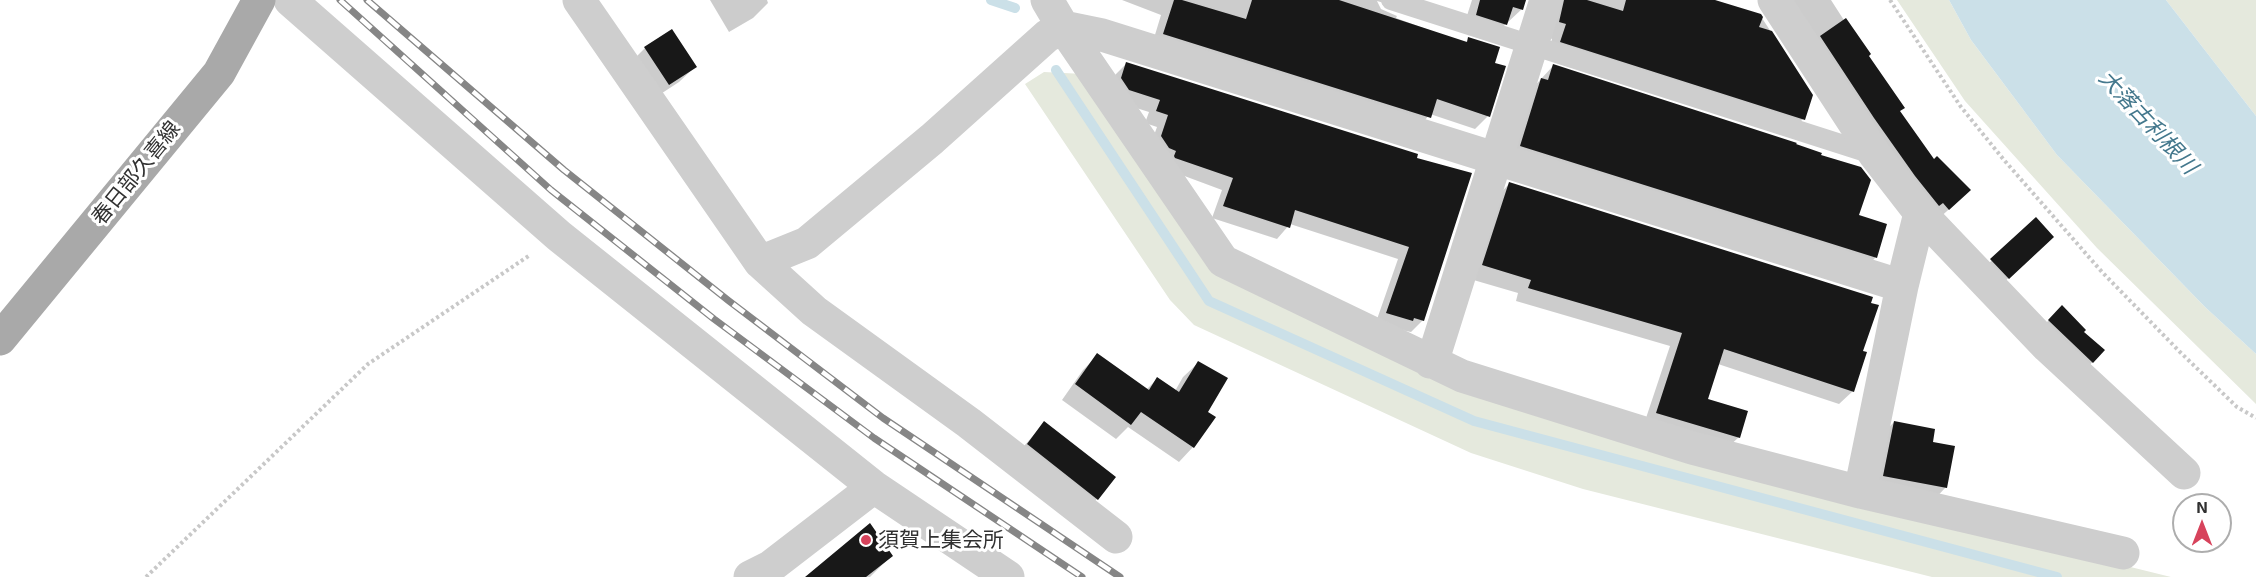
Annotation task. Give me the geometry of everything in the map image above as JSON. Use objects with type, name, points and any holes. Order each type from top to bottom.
[{"type":"main road","name":"春日部久喜線","points":[[0,339],[219,73],[259,0]]},
{"type":"street","points":[[290,0],[559,236],[874,487],[1008,577]]},
{"type":"street","points":[[579,0],[760,262],[814,311],[969,423],[1116,537]]},
{"type":"street","points":[[1430,362],[1435,353],[1497,160],[1546,0]]},
{"type":"street","points":[[1774,0],[1875,155],[1920,213],[2048,347],[2184,473]]},
{"type":"street","points":[[760,262],[807,243],[932,139],[1047,36],[1055,13]]},
{"type":"street","points":[[1055,13],[1102,35],[1902,286]]},
{"type":"street","points":[[1055,13],[1222,261],[1462,376],[1692,448],[1860,492],[2123,553]]},
{"type":"street","points":[[1860,492],[1902,286],[1920,213]]},
{"type":"street","points":[[750,577],[770,567],[874,487]]},
{"type":"lane","points":[[1391,0],[1875,155]]},
{"type":"path","points":[[1890,0],[1961,106],[2004,160],[2095,264],[2157,330],[2237,407],[2256,418]]},
{"type":"path","points":[[146,577],[368,364],[559,236]]},
{"type":"shaded area","points":[[1897,0],[1949,0],[1971,40],[2057,155],[2205,307],[2256,354],[2256,404],[2097,248],[1965,101]]},
{"type":"shaded area","points":[[2166,0],[2256,0],[2256,116]]},
{"type":"shaded area","points":[[1044,72],[1084,74],[1216,271],[1786,482],[2171,577],[1932,577],[1583,489],[1471,453],[1194,325],[1170,300],[1025,84]]},
{"type":"water","name":"大落古利根川","points":[[1949,0],[2166,0],[2256,116],[2256,354],[2205,307],[2057,155],[1971,40]]},
{"type":"building","points":[[1174,0],[1182,0],[1246,19],[1252,0],[1339,0],[1467,42],[1468,37],[1500,47],[1495,63],[1506,66],[1490,117],[1437,99],[1431,118],[1163,34]]},
{"type":"building","points":[[1480,0],[1526,0],[1523,10],[1513,7],[1507,25],[1476,15]]},
{"type":"building","points":[[1564,0],[1587,0],[1623,11],[1626,0],[1715,0],[1761,14],[1763,17],[1759,27],[1772,31],[1813,95],[1805,120],[1560,42],[1566,24],[1559,22]]},
{"type":"building","points":[[1846,18],[1905,108],[1900,111],[1934,159],[1937,156],[1971,190],[1949,210],[1943,203],[1939,206],[1915,176],[1820,36]]},
{"type":"building","points":[[672,29],[697,67],[669,85],[644,47]]},
{"type":"building","points":[[1126,62],[1418,154],[1417,158],[1472,173],[1424,321],[1414,318],[1413,321],[1386,313],[1409,247],[1295,210],[1290,228],[1223,206],[1233,178],[1175,158],[1176,151],[1169,148],[1161,136],[1168,115],[1156,111],[1160,100],[1129,90],[1121,78]]},
{"type":"building","points":[[1553,64],[1797,143],[1822,153],[1821,155],[1861,167],[1871,180],[1859,215],[1887,224],[1877,258],[1520,146],[1541,78],[1548,80]]},
{"type":"building","points":[[1509,182],[1873,297],[1871,303],[1879,305],[1863,351],[1867,352],[1854,392],[1724,349],[1708,399],[1748,411],[1740,438],[1656,413],[1682,333],[1528,288],[1531,280],[1482,265]]},
{"type":"building","points":[[2036,217],[2054,237],[2009,279],[1990,259]]},
{"type":"building","points":[[2062,305],[2086,330],[2084,332],[2105,350],[2093,363],[2048,320]]},
{"type":"building","points":[[1097,353],[1149,390],[1157,377],[1179,392],[1198,361],[1228,378],[1208,412],[1216,417],[1194,448],[1141,412],[1131,425],[1075,384]]},
{"type":"building","points":[[1044,421],[1116,477],[1098,500],[1027,444]]},
{"type":"building","points":[[1894,421],[1935,429],[1933,442],[1955,446],[1947,488],[1883,476]]},
{"type":"building","name":"須賀上集会所","points":[[870,523],[893,556],[866,577],[805,577]]},
{"type":"waterway","points":[[991,0],[1015,8]]},
{"type":"waterway","points":[[1056,70],[1209,301],[1474,421],[2057,577]]},
{"type":"railway","points":[[340,0],[551,190],[714,319],[874,438],[1082,577]]},
{"type":"railway","points":[[367,0],[564,170],[729,301],[883,418],[1120,577]]},
{"type":"place","name":"須賀上集会所","points":[[866,540]]}]
